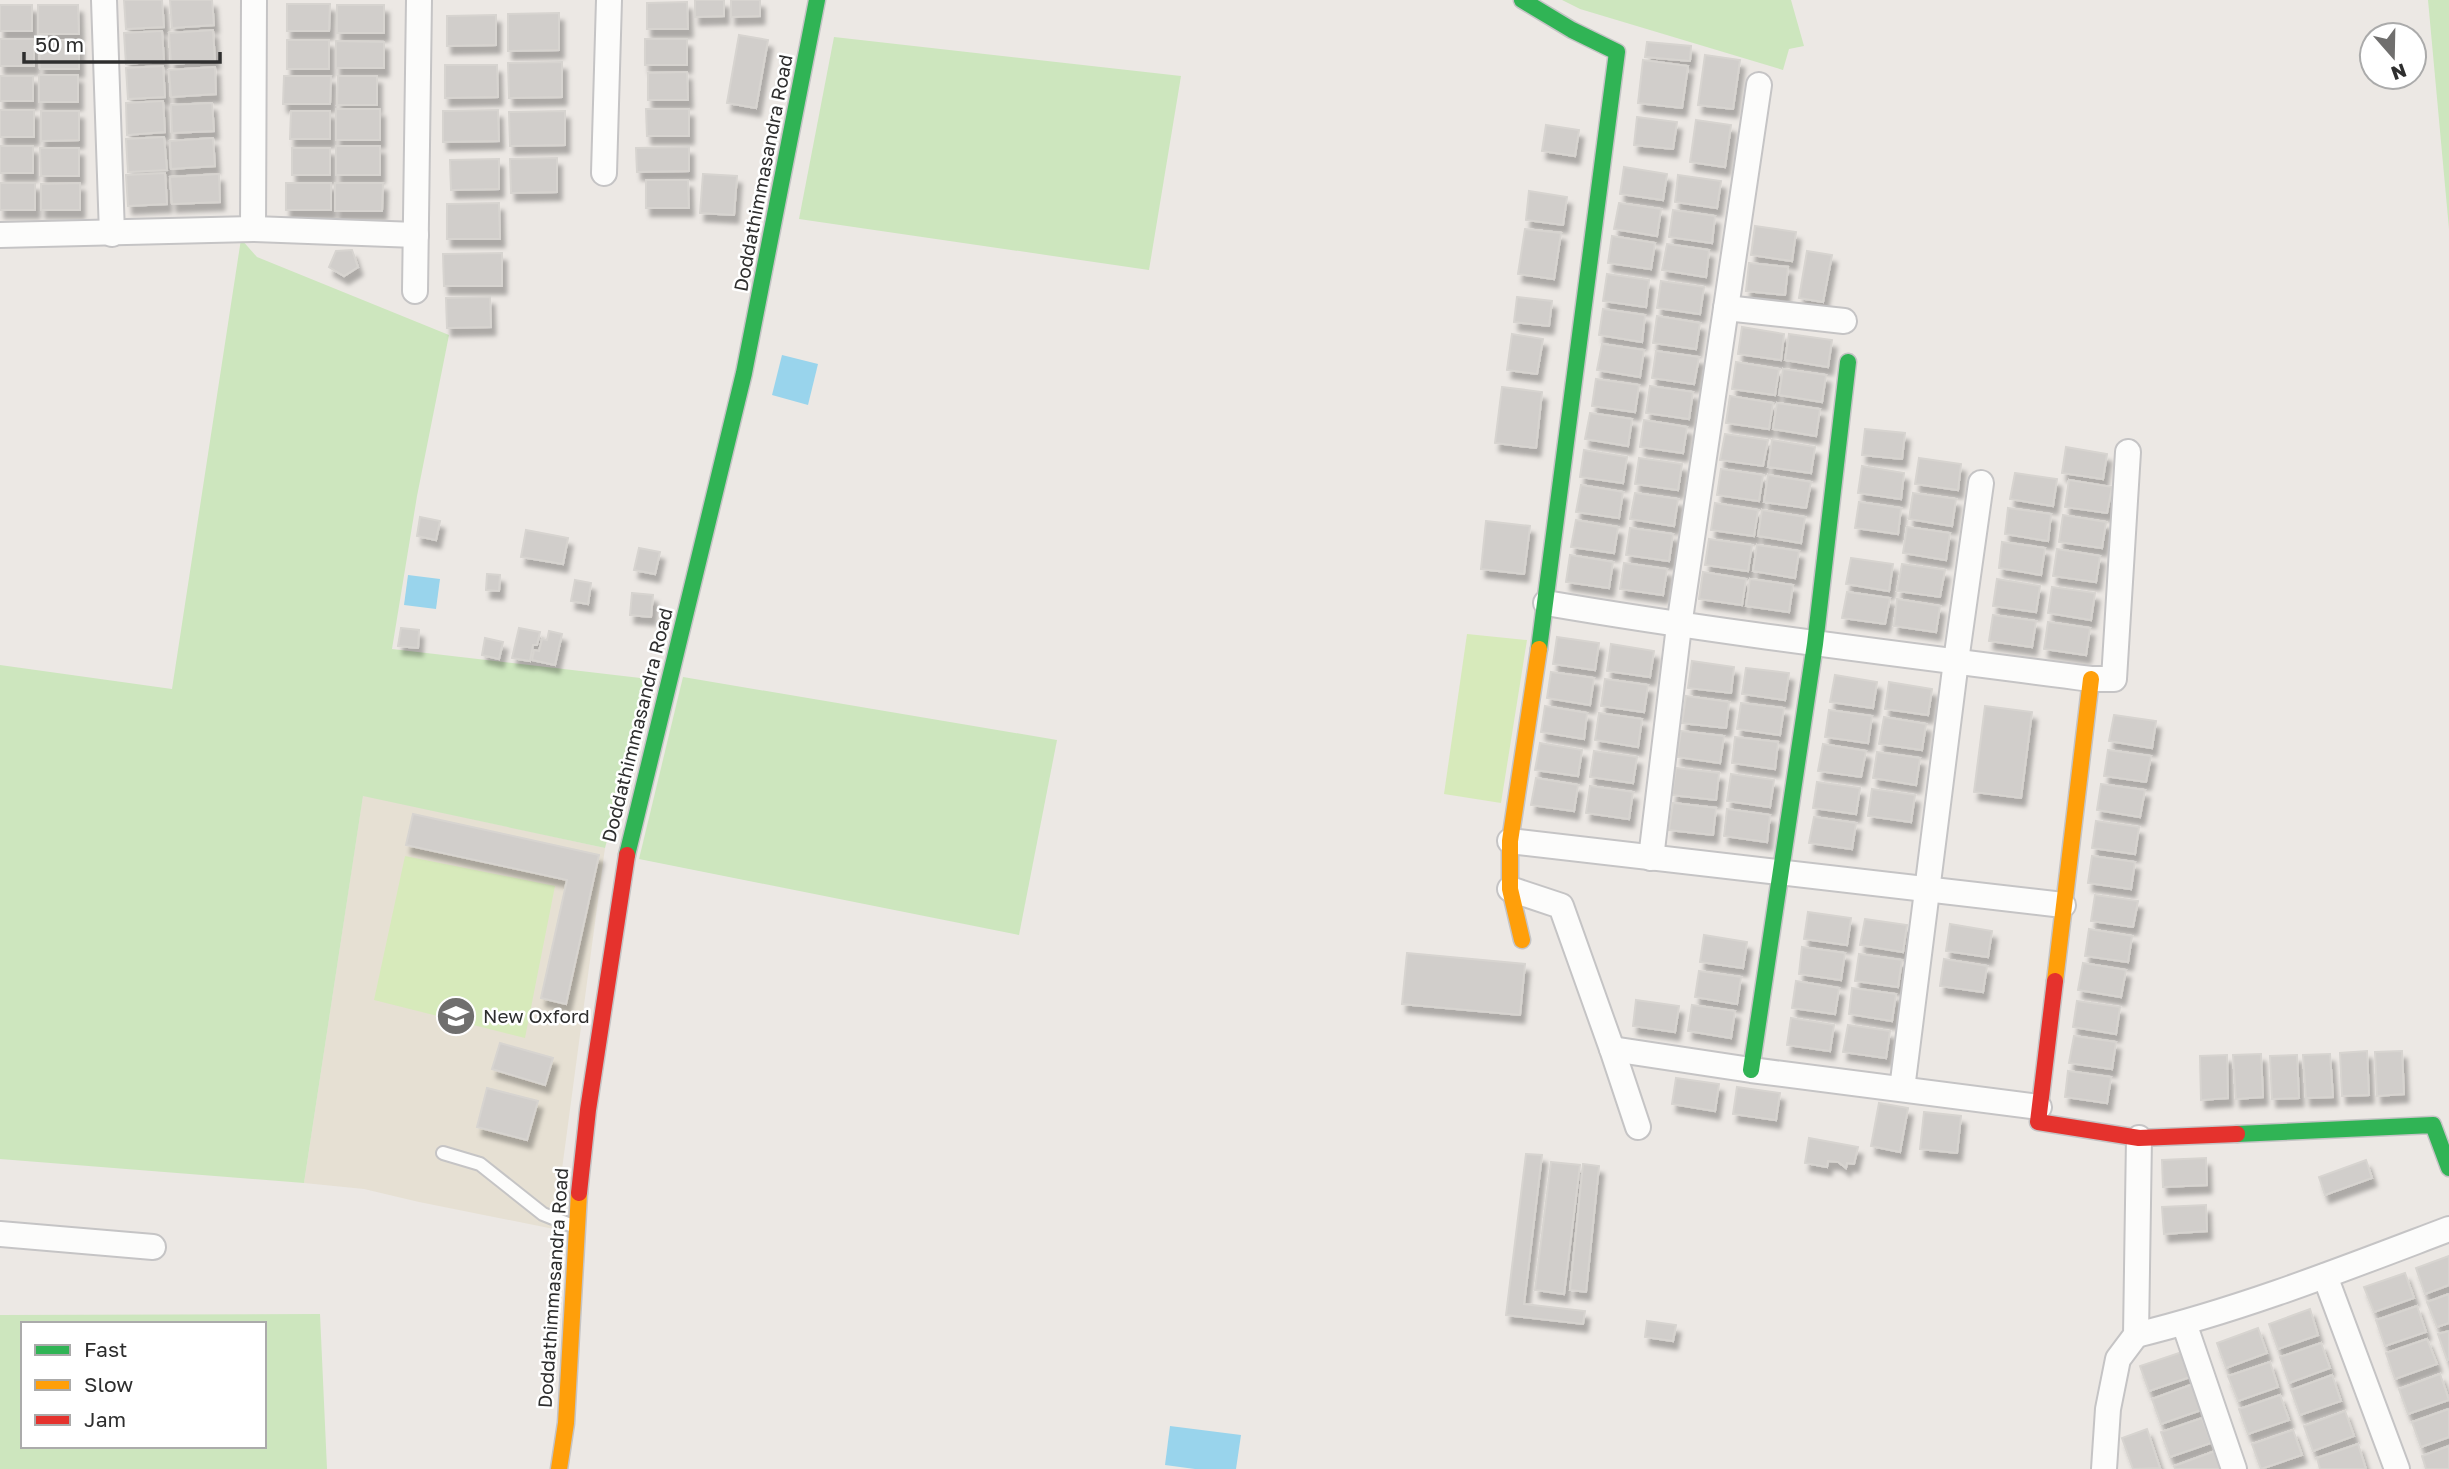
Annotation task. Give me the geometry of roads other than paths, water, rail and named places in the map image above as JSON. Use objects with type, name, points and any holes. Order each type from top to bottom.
[{"type":"street","points":[[104,0],[112,234]]},
{"type":"street","points":[[253,229],[254,0]]},
{"type":"street","points":[[415,292],[419,0]]},
{"type":"street","points":[[604,173],[609,0]]},
{"type":"street","name":"Doddathimmasandra Road","points":[[559,1469],[566,1423],[576,1227],[588,1110],[626,858],[744,373],[816,18],[817,0]]},
{"type":"street","points":[[1522,0],[1616,52],[1546,603],[1510,841],[1510,889],[1522,940]]},
{"type":"street","points":[[1651,858],[1679,626],[1759,85]]},
{"type":"street","points":[[0,235],[253,229],[416,235]]},
{"type":"street","points":[[1726,308],[1844,321]]},
{"type":"street","points":[[1751,1070],[1815,644],[1848,362]]},
{"type":"street","points":[[1546,603],[1679,626],[2114,680],[2128,452]]},
{"type":"street","points":[[1902,1089],[1956,661],[1982,483]]},
{"type":"street","points":[[2091,679],[2038,1122],[2139,1138],[2434,1125],[2449,1168]]},
{"type":"street","points":[[1510,841],[2063,905]]},
{"type":"street","points":[[1510,889],[1561,906],[1638,1127]]},
{"type":"street","points":[[1612,1048],[1751,1070],[2039,1107]]},
{"type":"street","points":[[2104,1469],[2108,1409],[2118,1359],[2136,1335],[2139,1138]]},
{"type":"street","points":[[2136,1335],[2184,1323],[2325,1276],[2449,1229]]},
{"type":"street","points":[[0,1234],[152,1247]]},
{"type":"street","points":[[2325,1276],[2397,1469]]},
{"type":"street","points":[[2184,1323],[2234,1469]]},
{"type":"lane","points":[[443,1153],[480,1164],[543,1214],[576,1227]]},
{"type":"water","points":[[782,355],[818,364],[808,405],[772,395]]},
{"type":"water","points":[[408,575],[440,579],[436,609],[404,605]]},
{"type":"water","points":[[1170,1426],[1241,1435],[1236,1469],[1195,1469],[1165,1465]]},
{"type":"place","name":"New Oxford","points":[[456,1016]]}]
